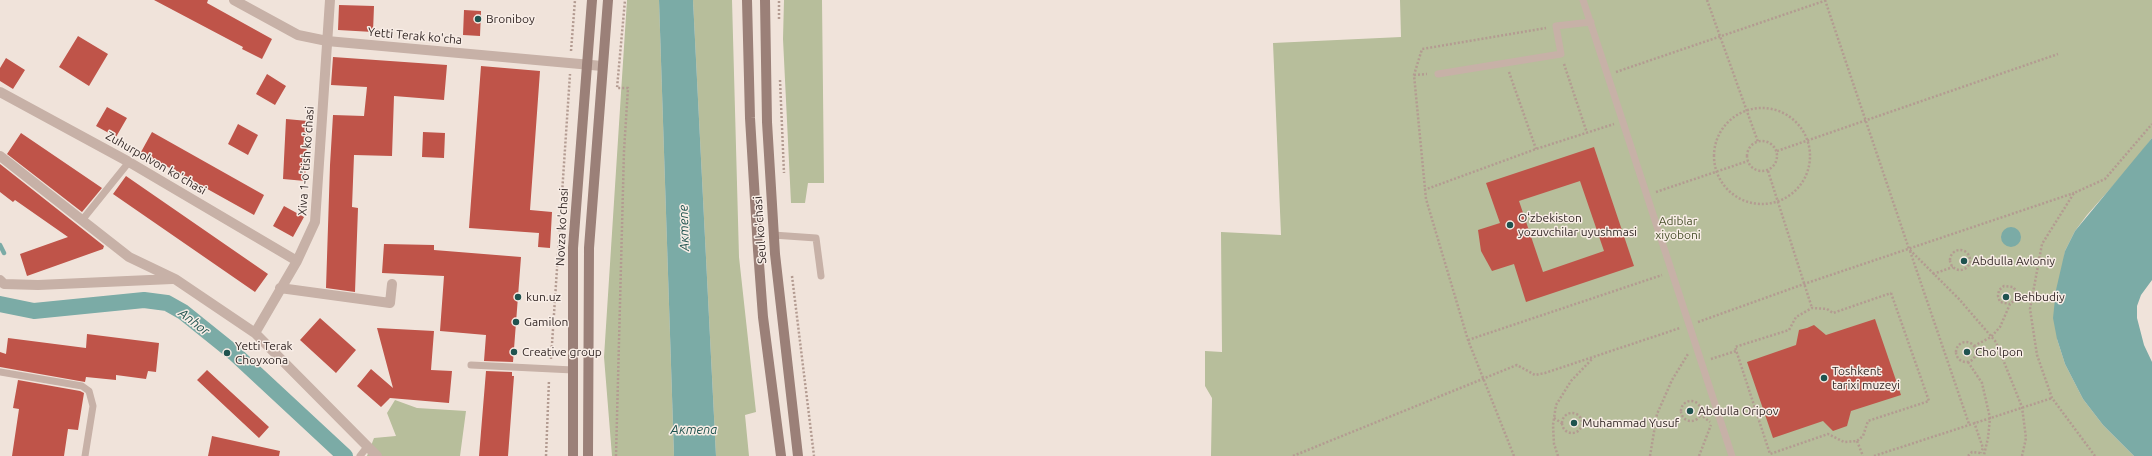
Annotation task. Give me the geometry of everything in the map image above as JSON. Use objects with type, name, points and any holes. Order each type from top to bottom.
[{"type":"main road","name":"Novza ko'chasi","points":[[573,456],[573,248],[592,0]]},
{"type":"main road","points":[[588,456],[590,248],[602,66],[608,0]]},
{"type":"main road","name":"Seul ko'chasi","points":[[747,0],[750,118],[758,257],[763,317],[781,456]]},
{"type":"main road","name":"Seul ko'chasi","points":[[765,0],[767,122],[773,235],[781,320],[798,456]]},
{"type":"street","name":"Yetti Terak ko'cha","points":[[234,0],[298,35],[327,41],[602,66]]},
{"type":"street","name":"Xiva 1-o'tish ko'chasi","points":[[255,333],[297,261],[315,222],[330,0]]},
{"type":"street","name":"Zuhurpolvon ko'chasi","points":[[0,92],[129,162],[297,261]]},
{"type":"street","points":[[0,156],[83,219],[129,257],[175,279],[255,333],[363,452],[377,456]]},
{"type":"street","points":[[0,280],[4,284],[38,285],[175,279]]},
{"type":"street","points":[[280,288],[390,303],[392,284]]},
{"type":"lane","points":[[1583,0],[1703,362],[1717,412],[1732,456]]},
{"type":"lane","points":[[1438,74],[1561,54],[1556,26],[1591,22]]},
{"type":"lane","points":[[83,219],[129,162]]},
{"type":"lane","points":[[773,235],[816,238],[821,276]]},
{"type":"lane","points":[[471,365],[573,370]]},
{"type":"lane","points":[[0,372],[82,386],[89,391],[93,406],[85,456]]},
{"type":"path","points":[[546,456],[550,369],[575,0]]},
{"type":"path","points":[[616,456],[624,151],[628,88],[617,88],[625,0]]},
{"type":"path","points":[[1707,0],[1719,37],[1758,142]]},
{"type":"path","points":[[1608,75],[1826,0],[1969,424]]},
{"type":"path","points":[[1514,456],[1484,377],[1468,340],[1424,190],[1414,75],[1422,49],[1556,26]]},
{"type":"path","points":[[1561,54],[1587,133]]},
{"type":"path","points":[[1777,151],[1868,121],[2058,54]]},
{"type":"path","points":[[1506,64],[1536,149]]},
{"type":"path","points":[[1768,108],[1790,116],[1800,127],[1808,140],[1810,155],[1808,170],[1801,184],[1791,195],[1778,202],[1763,204],[1748,202],[1734,196],[1723,185],[1716,172],[1713,157],[1715,142],[1722,128],[1732,117],[1746,110],[1768,108]]},
{"type":"path","points":[[1424,190],[1536,149],[1624,121]]},
{"type":"path","points":[[1293,456],[1484,377],[1517,365],[1535,375],[1690,325],[1804,284],[2074,193],[2105,179],[2152,124]]},
{"type":"path","points":[[1758,142],[1771,144],[1777,151],[1778,156],[1775,165],[1768,171],[1758,171],[1750,166],[1748,161],[1750,147],[1758,142]]},
{"type":"path","points":[[1648,195],[1748,161]]},
{"type":"path","points":[[1768,171],[1812,308]]},
{"type":"path","points":[[2074,193],[2042,244],[2030,309],[2037,355],[2052,398],[2095,456]]},
{"type":"path","points":[[1909,249],[1932,274],[1959,299],[1996,342],[2022,407],[2026,438],[2022,456]]},
{"type":"path","points":[[1932,274],[1953,267],[1959,269],[1965,268],[1969,263],[1967,253],[1962,250],[1954,252],[1950,261],[1953,267]]},
{"type":"path","points":[[1468,340],[1672,272]]},
{"type":"path","points":[[1974,346],[1991,337],[2000,327],[2010,304],[2017,298],[2017,292],[2013,287],[2004,286],[1999,290],[1998,296],[2000,302],[2010,304]]},
{"type":"path","points":[[1891,293],[1929,401],[1868,421],[1862,436],[1857,441],[1844,442],[1828,434],[1770,454],[1735,347],[1789,330],[1796,317],[1812,308],[1827,309],[1833,313],[1891,293]]},
{"type":"path","points":[[1650,456],[1657,414],[1672,380],[1696,342]]},
{"type":"path","points":[[1974,346],[1968,343],[1962,343],[1956,350],[1959,359],[1968,362],[1982,383],[1990,418],[1988,438],[1983,455]]},
{"type":"path","points":[[1968,362],[1975,356],[1974,346]]},
{"type":"path","points":[[1703,362],[1736,351]]},
{"type":"path","points":[[1558,456],[1554,444],[1553,418],[1556,405],[1571,381],[1593,357]]},
{"type":"path","points":[[1874,456],[1974,422],[2052,398]]},
{"type":"path","points":[[1700,414],[1696,420],[1689,421],[1684,418],[1681,409],[1687,402],[1693,402],[1698,405],[1700,414],[1712,423]]},
{"type":"path","points":[[1700,456],[1717,412]]},
{"type":"path","points":[[1553,418],[1562,424],[1565,430],[1574,433],[1580,429],[1582,423],[1577,415],[1571,414],[1566,416],[1562,424]]},
{"type":"path","points":[[1974,422],[1983,448],[1983,455]]},
{"type":"path","points":[[1857,441],[1863,456]]},
{"type":"path","points":[[1968,456],[1972,452],[1983,455]]},
{"type":"green space","points":[[627,0],[659,0],[674,456],[612,456],[604,357]]},
{"type":"green space","points":[[693,0],[732,0],[739,257],[756,412],[745,415],[749,456],[716,456]]},
{"type":"green space","points":[[784,0],[822,0],[824,183],[808,183],[805,203],[791,203],[783,39]]},
{"type":"green space","name":"Adiblar xiyoboni","points":[[1400,0],[2152,0],[2152,138],[2133,163],[2087,215],[2075,231],[2065,251],[2057,339],[2065,364],[2083,399],[2103,425],[2134,456],[1211,456],[1212,398],[1205,386],[1205,351],[1222,352],[1221,232],[1281,235],[1273,43],[1401,37]]},
{"type":"green space","points":[[395,400],[417,408],[466,411],[460,456],[367,456],[374,438],[396,436],[387,413]]},
{"type":"water","name":"Актепа","points":[[659,0],[693,0],[716,456],[674,456]]},
{"type":"water","points":[[2152,138],[2152,280],[2141,295],[2137,306],[2137,318],[2144,345],[2152,362],[2152,456],[2134,456],[2103,425],[2083,399],[2065,364],[2057,339],[2053,318],[2056,290],[2065,251],[2075,231]]},
{"type":"water","points":[[2011,227],[2018,230],[2021,237],[2018,244],[2011,247],[2004,244],[2001,237],[2004,230]]},
{"type":"building","points":[[154,0],[208,0],[207,3],[272,39],[262,59],[242,49],[243,47]]},
{"type":"building","points":[[339,5],[374,6],[373,32],[338,30]]},
{"type":"building","points":[[464,10],[481,11],[480,36],[463,35]]},
{"type":"building","points":[[78,36],[108,54],[89,86],[59,67]]},
{"type":"building","points":[[333,57],[447,65],[444,100],[394,96],[392,156],[354,155],[352,207],[358,208],[355,292],[326,288],[330,165],[333,115],[364,116],[367,87],[331,85]]},
{"type":"building","points":[[6,58],[25,70],[13,89],[0,81],[0,68]]},
{"type":"building","points":[[481,66],[540,71],[530,210],[552,212],[550,248],[538,247],[539,233],[469,228]]},
{"type":"building","points":[[267,74],[286,86],[275,105],[256,94]]},
{"type":"building","points":[[107,107],[127,118],[116,137],[96,126]]},
{"type":"building","points":[[286,119],[308,121],[305,181],[283,179]]},
{"type":"building","points":[[238,124],[258,135],[248,155],[228,144]]},
{"type":"building","points":[[152,132],[264,195],[254,215],[141,152]]},
{"type":"building","points":[[423,132],[445,133],[444,158],[422,157]]},
{"type":"building","points":[[21,133],[102,188],[82,212],[7,154]]},
{"type":"building","name":"Oʻzbekiston yozuvchilar uyushmasi","points":[[1594,147],[1634,266],[1526,302],[1514,264],[1492,271],[1481,251],[1478,230],[1500,223],[1486,183]],"holes":[[[1580,181],[1604,251],[1543,272],[1519,201]]]},
{"type":"building","points":[[0,164],[104,246],[103,249],[27,276],[20,254],[68,237],[15,200],[13,202],[0,192]]},
{"type":"building","points":[[126,176],[268,274],[255,292],[113,194]]},
{"type":"building","points":[[284,206],[304,217],[293,237],[273,226]]},
{"type":"building","points":[[384,244],[434,245],[434,250],[521,257],[513,362],[484,361],[486,335],[440,331],[444,276],[382,273]]},
{"type":"building","points":[[320,318],[356,350],[336,373],[300,340]]},
{"type":"building","name":"Toshkent tarixi muzeyi","points":[[1875,319],[1901,395],[1851,411],[1847,426],[1833,431],[1823,421],[1773,438],[1747,362],[1796,345],[1799,330],[1814,325],[1826,335]]},
{"type":"building","points":[[377,328],[434,331],[431,370],[452,371],[449,403],[390,398],[381,407],[357,386],[371,369],[393,388]]},
{"type":"building","points":[[87,334],[159,343],[156,372],[148,371],[146,379],[116,375],[116,380],[86,377],[85,382],[0,367],[0,352],[6,354],[8,338],[86,348]]},
{"type":"building","points":[[207,370],[269,427],[259,438],[197,380]]},
{"type":"building","points":[[486,371],[512,372],[512,376],[514,376],[508,456],[479,456]]},
{"type":"building","points":[[18,380],[84,393],[78,430],[68,429],[64,456],[12,456],[19,409],[13,408]]},
{"type":"building","points":[[212,436],[280,451],[279,456],[208,456]]},
{"type":"waterway","points":[[0,245],[4,253]]},
{"type":"waterway","name":"Anhor","points":[[0,304],[34,311],[144,300],[167,303],[183,312],[234,353],[345,456]]},
{"type":"place","name":"Broniboy","points":[[478,19]]},
{"type":"place","name":"Oʻzbekiston yozuvchilar uyushmasi","points":[[1510,225]]},
{"type":"place","name":"Abdulla Avloniy","points":[[1964,261]]},
{"type":"place","name":"kun.uz","points":[[518,297]]},
{"type":"place","name":"Behbudiy","points":[[2006,297]]},
{"type":"place","name":"Gamilon","points":[[516,322]]},
{"type":"place","name":"Creative group","points":[[514,352]]},
{"type":"place","name":"Cho'lpon","points":[[1967,352]]},
{"type":"place","name":"Yetti Terak Choyxona","points":[[227,353]]},
{"type":"place","name":"Toshkent tarixi muzeyi","points":[[1824,378]]},
{"type":"place","name":"Abdulla Oripov","points":[[1690,411]]},
{"type":"place","name":"Muhammad Yusuf","points":[[1574,423]]},
{"type":"water label","name":"Актепе","points":[[684,228]]}]
